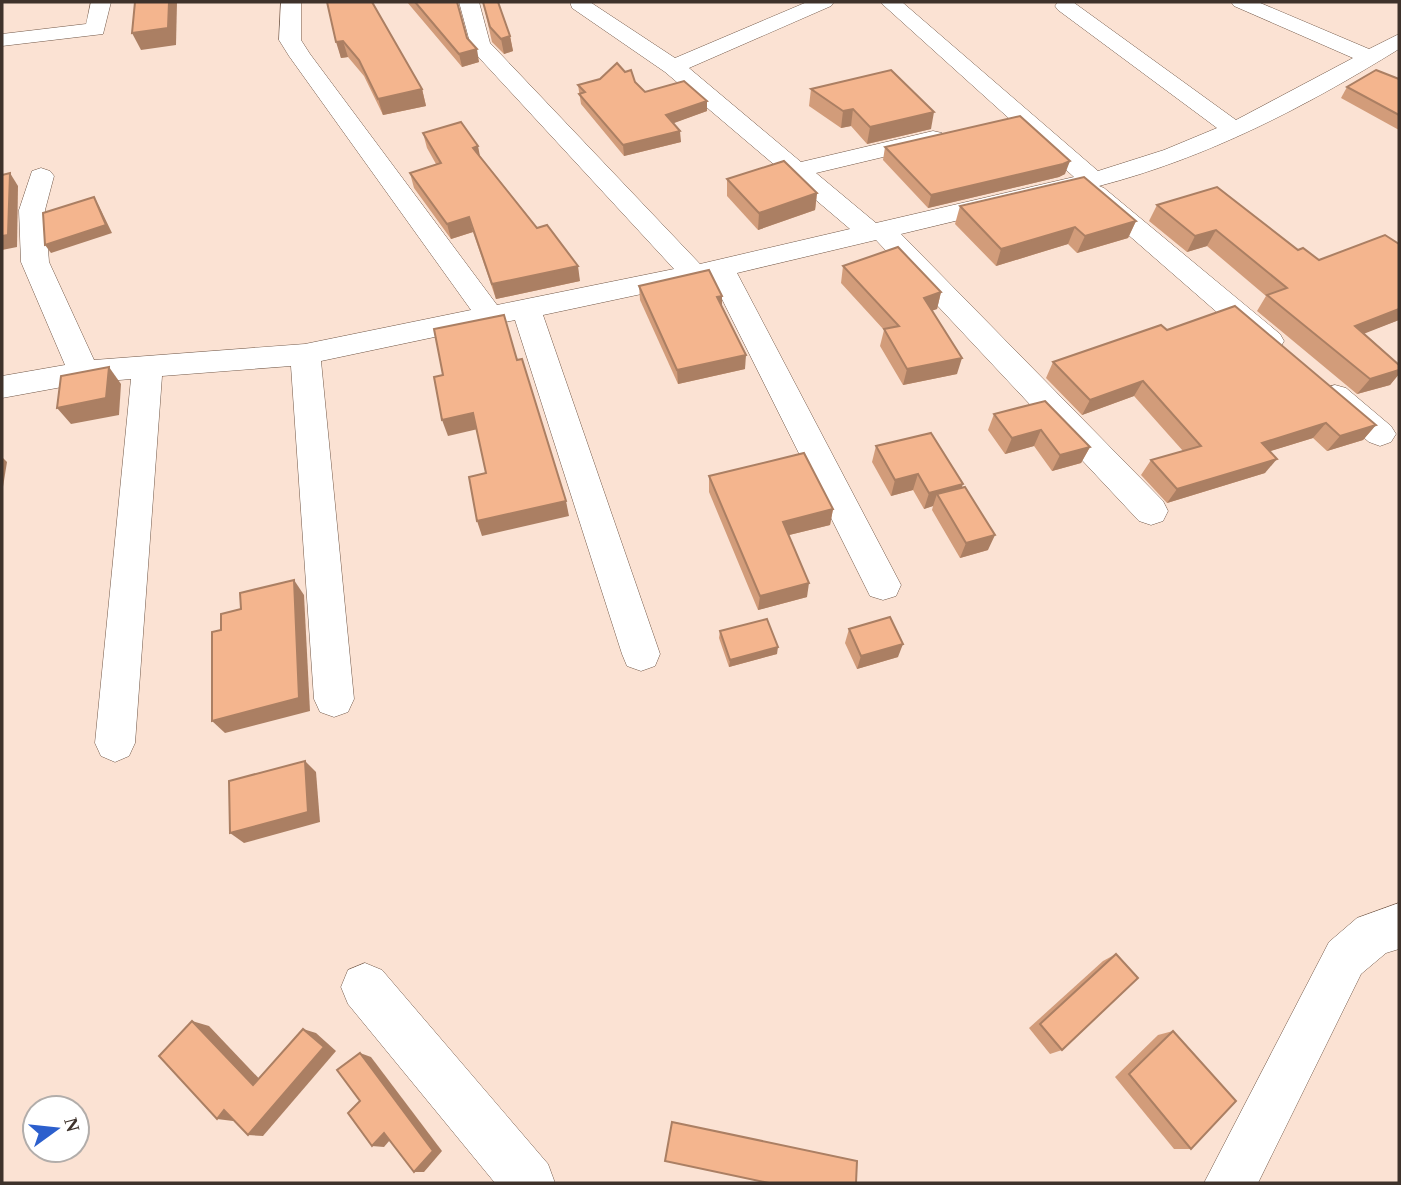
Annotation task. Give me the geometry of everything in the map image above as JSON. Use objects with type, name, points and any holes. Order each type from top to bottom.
[{"type":"street","points":[[2,40],[95,29],[101,2]]},
{"type":"street","points":[[291,2],[290,40],[300,56],[490,316]]},
{"type":"street","points":[[469,2],[480,45],[708,271],[883,585]]},
{"type":"street","points":[[673,67],[824,2]]},
{"type":"street","points":[[890,2],[1023,117],[1087,181],[1380,434]]},
{"type":"street","points":[[1241,2],[1369,66]]},
{"type":"street","points":[[579,4],[673,67],[876,231],[1151,511]]},
{"type":"street","points":[[1065,6],[1236,130]]},
{"type":"street","points":[[2,387],[84,372],[305,354],[708,271],[1087,181],[1123,172],[1236,130],[1369,66],[1399,40]]},
{"type":"street","points":[[996,123],[1023,117]]},
{"type":"street","points":[[798,170],[957,133]]},
{"type":"street","points":[[41,176],[32,210],[35,262],[84,372]]},
{"type":"street","points":[[526,309],[641,654]]},
{"type":"street","points":[[305,354],[334,699]]},
{"type":"street","points":[[115,743],[148,368]]},
{"type":"street","points":[[1230,1183],[1345,958],[1373,934],[1399,926]]},
{"type":"street","points":[[365,987],[529,1183]]},
{"type":"building","points":[[135,2],[169,2],[168,28],[132,33]]},
{"type":"building","points":[[327,2],[372,2],[422,89],[378,99],[359,60],[343,41],[336,42]]},
{"type":"building","points":[[415,2],[457,2],[467,38],[477,49],[459,54]]},
{"type":"building","points":[[483,2],[498,2],[510,36],[501,39],[490,27]]},
{"type":"building","points":[[617,63],[625,72],[631,70],[635,82],[645,92],[684,81],[707,101],[666,115],[680,131],[623,145],[579,94],[585,92],[578,85],[600,79]]},
{"type":"building","points":[[891,70],[934,112],[870,127],[853,109],[843,111],[811,89]]},
{"type":"building","points":[[1376,70],[1399,79],[1399,115],[1347,87]]},
{"type":"building","points":[[1020,116],[1070,161],[931,195],[885,147]]},
{"type":"building","points":[[461,122],[478,146],[473,148],[537,228],[547,225],[578,266],[492,284],[469,217],[447,224],[410,173],[441,163],[423,133]]},
{"type":"building","points":[[784,161],[817,193],[759,213],[727,179]]},
{"type":"building","points":[[10,173],[8,235],[2,236],[2,175]]},
{"type":"building","points":[[1084,177],[1136,221],[1085,236],[1075,227],[1001,249],[960,206]]},
{"type":"building","points":[[1217,187],[1298,250],[1303,248],[1319,260],[1385,235],[1399,244],[1399,309],[1355,326],[1399,365],[1399,370],[1370,379],[1267,295],[1287,288],[1216,230],[1195,236],[1157,205]]},
{"type":"building","points":[[94,197],[106,225],[45,245],[43,213]]},
{"type":"building","points":[[898,247],[941,292],[924,298],[962,358],[907,369],[884,329],[899,326],[843,266]]},
{"type":"building","points":[[709,270],[722,296],[717,297],[746,355],[677,370],[639,286]]},
{"type":"building","points":[[1235,306],[1376,425],[1340,436],[1326,423],[1262,443],[1277,459],[1177,489],[1151,460],[1201,446],[1143,381],[1090,400],[1053,362],[1161,325],[1167,330]]},
{"type":"building","points":[[504,315],[517,360],[522,359],[566,501],[477,521],[469,477],[486,473],[473,413],[442,420],[434,377],[443,375],[434,329]]},
{"type":"building","points":[[109,367],[106,398],[57,408],[61,376]]},
{"type":"building","points":[[1045,401],[1090,447],[1060,455],[1041,430],[1012,438],[994,414]]},
{"type":"building","points":[[931,433],[963,484],[929,493],[918,474],[895,480],[876,446]]},
{"type":"building","points":[[804,453],[833,509],[783,522],[809,583],[760,596],[709,476]]},
{"type":"building","points":[[965,487],[995,535],[966,543],[937,494]]},
{"type":"building","points":[[294,580],[299,698],[212,721],[212,632],[221,630],[221,614],[241,609],[240,593]]},
{"type":"building","points":[[890,617],[903,644],[861,656],[849,629]]},
{"type":"building","points":[[767,619],[778,647],[730,660],[720,631]]},
{"type":"building","points":[[305,761],[308,812],[230,833],[229,781]]},
{"type":"building","points":[[1116,954],[1138,978],[1062,1050],[1040,1024]]},
{"type":"building","points":[[192,1021],[253,1085],[303,1029],[324,1047],[248,1135],[224,1110],[217,1119],[159,1056]]},
{"type":"building","points":[[1173,1031],[1236,1101],[1191,1149],[1129,1074]]},
{"type":"building","points":[[360,1053],[433,1151],[414,1172],[384,1133],[372,1146],[348,1113],[360,1101],[337,1070]]},
{"type":"building","points":[[672,1122],[857,1161],[856,1183],[769,1183],[665,1161]]}]
